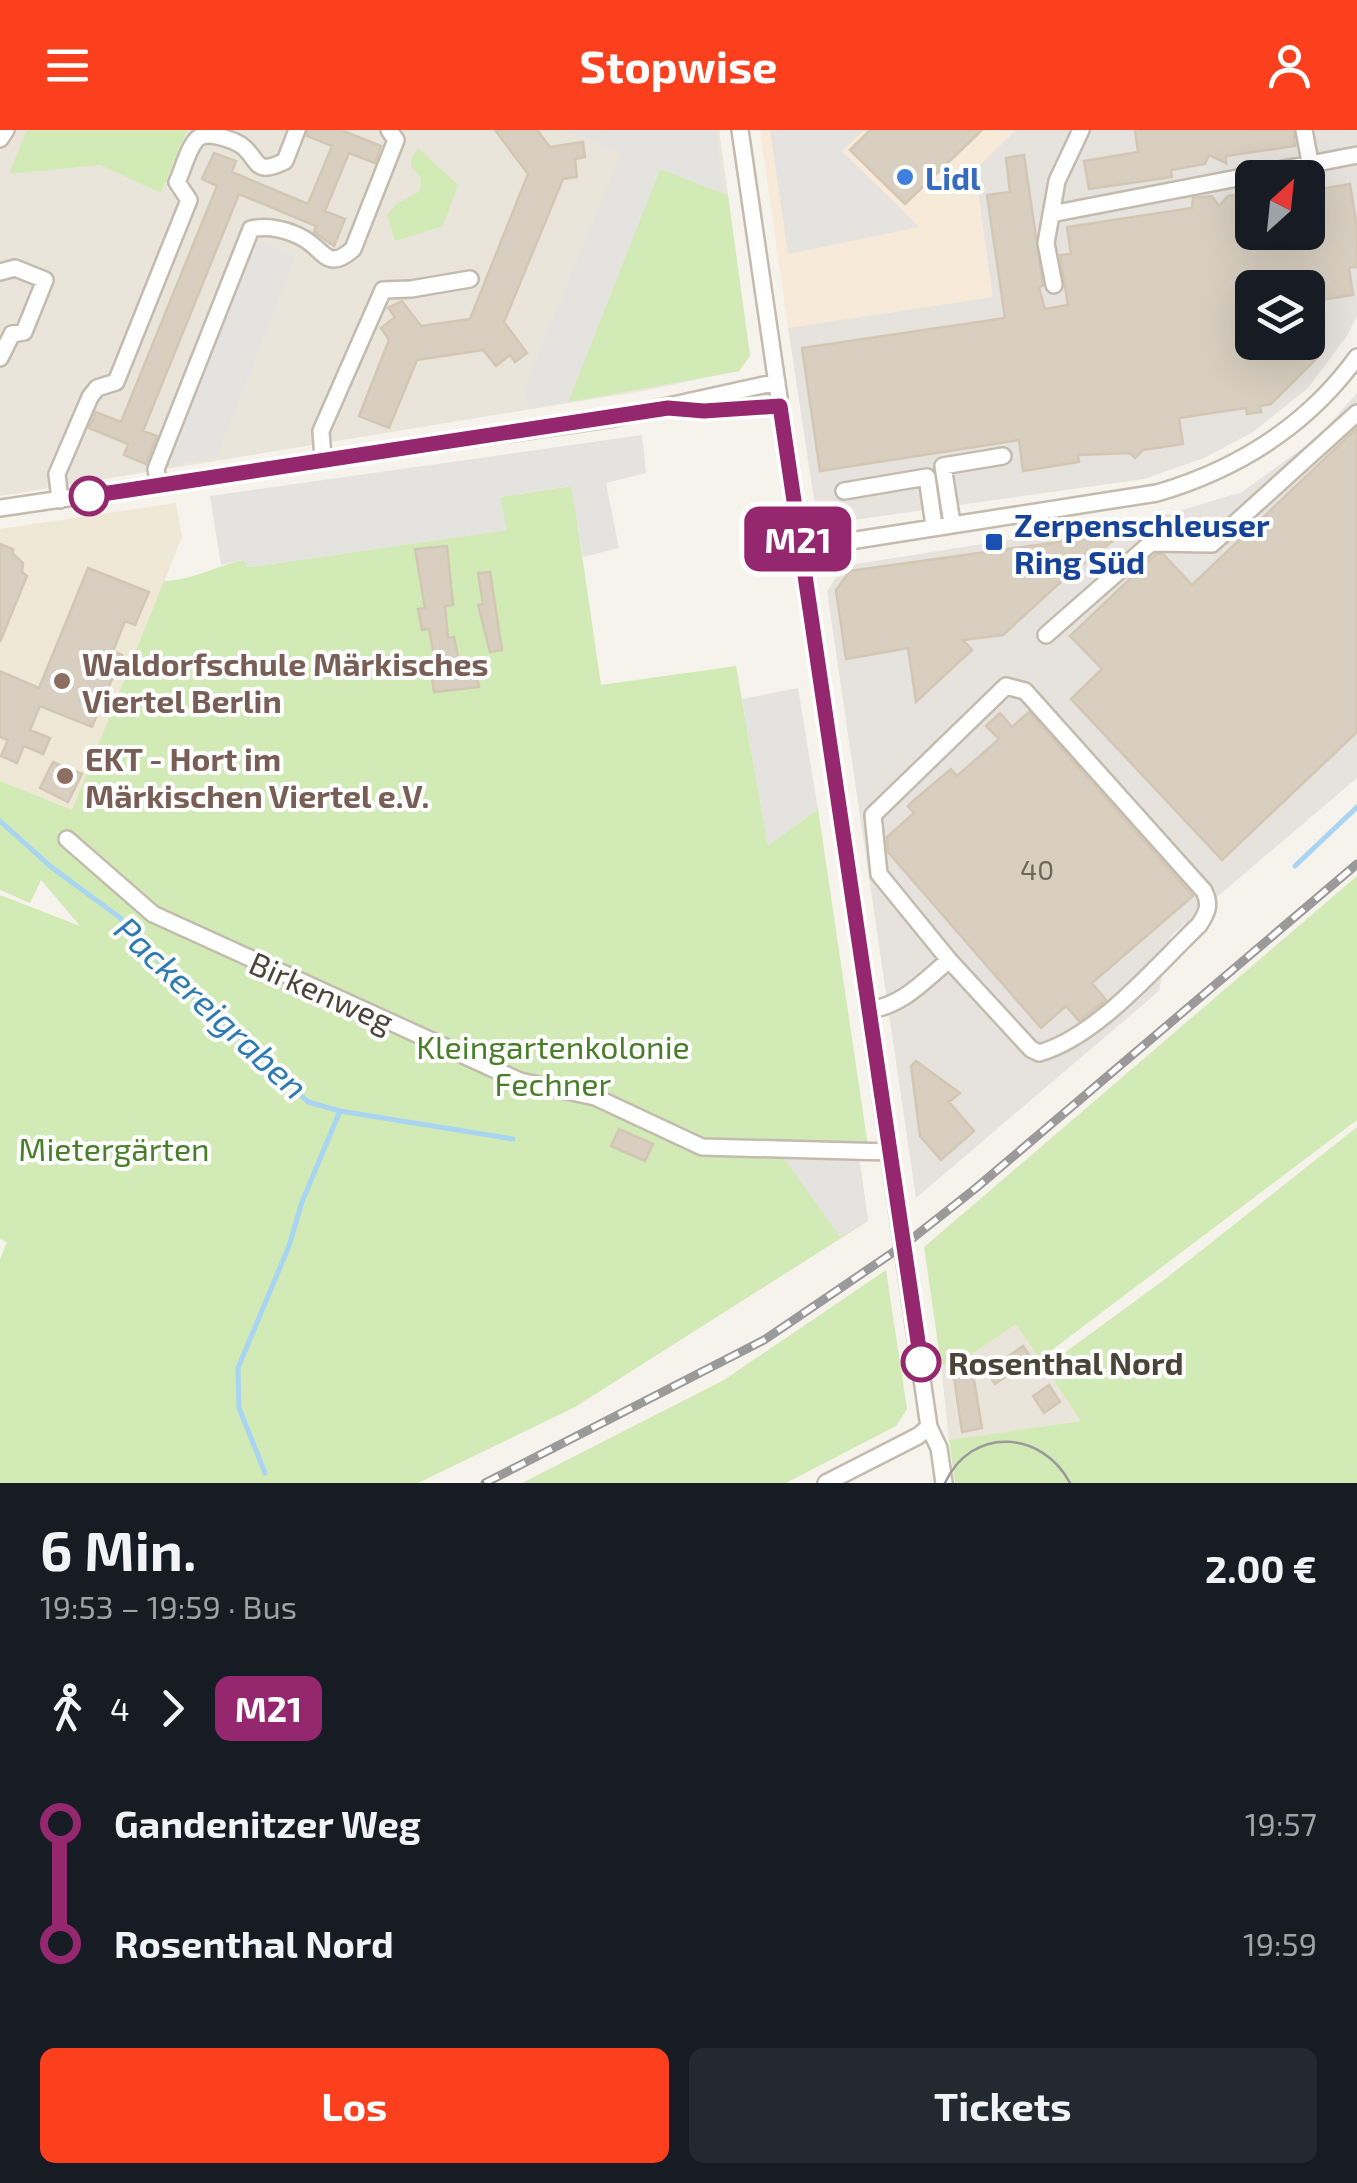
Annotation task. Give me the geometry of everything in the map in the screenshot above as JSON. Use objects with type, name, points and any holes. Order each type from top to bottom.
[{"type":"street","points":[[0,139],[6,130]]},
{"type":"street","points":[[60,500],[58,474],[90,397],[97,388],[116,382],[189,200],[177,182],[196,139],[214,135],[243,146],[250,159],[272,168],[285,161],[297,130]]},
{"type":"street","points":[[159,486],[156,469],[251,229],[266,225],[307,240],[322,257],[346,256],[353,249],[396,140],[388,130]]},
{"type":"street","points":[[740,130],[928,1427],[940,1452],[944,1483]]},
{"type":"street","points":[[1054,284],[1046,242],[1057,181],[1080,130]]},
{"type":"street","points":[[1304,130],[1310,160]]},
{"type":"street","points":[[1323,160],[1357,155]]},
{"type":"street","points":[[1052,214],[1235,177]]},
{"type":"street","points":[[0,272],[15,268],[44,280],[24,332],[12,334],[0,358]]},
{"type":"street","points":[[324,459],[321,431],[382,290],[470,279]]},
{"type":"street","points":[[799,549],[1157,492],[1194,482],[1248,455],[1294,425],[1329,392],[1357,357]]},
{"type":"street","points":[[0,508],[554,428],[668,408],[778,382]]},
{"type":"street","points":[[668,408],[704,411],[780,406]]},
{"type":"street","points":[[1046,635],[1151,543],[1212,544],[1357,412]]},
{"type":"street","points":[[952,523],[943,466],[1004,456]]},
{"type":"street","points":[[844,491],[927,477],[934,526]]},
{"type":"street","points":[[1006,686],[1012,686],[1025,691],[1204,891],[1207,913],[1119,1001],[1085,1029],[1039,1053],[948,960],[879,874],[873,816],[1006,686]]},
{"type":"street","name":"Birkenweg","points":[[68,839],[153,914],[520,1081],[595,1097],[702,1147],[889,1152]]},
{"type":"street","points":[[869,1010],[888,1007],[906,996],[948,960]]},
{"type":"street","points":[[826,1483],[928,1427]]},
{"type":"shaded area","points":[[0,130],[719,130],[750,356],[739,371],[642,391],[0,496]]},
{"type":"shaded area","points":[[565,130],[716,130],[723,193],[660,169],[568,402],[528,408],[524,389],[621,153]]},
{"type":"shaded area","points":[[760,130],[1016,130],[975,171],[994,297],[788,328]]},
{"type":"shaded area","points":[[770,130],[864,130],[842,151],[919,227],[788,254]]},
{"type":"shaded area","points":[[1016,130],[1357,130],[1357,316],[1308,388],[1253,432],[1204,458],[1144,479],[839,522],[815,506],[788,328],[993,297],[975,170]]},
{"type":"shaded area","points":[[251,237],[296,255],[217,456],[163,467]]},
{"type":"shaded area","points":[[1357,393],[1357,778],[1171,936],[1159,991],[916,1198],[827,591],[844,566],[1169,514],[1242,492],[1318,437]]},
{"type":"shaded area","points":[[642,435],[646,473],[606,483],[619,548],[583,557],[571,486],[500,497],[507,530],[257,566],[247,567],[244,560],[221,565],[210,496]]},
{"type":"shaded area","name":"Waldorfschule Märkisches Viertel Berlin","points":[[176,503],[182,537],[72,811],[0,781],[0,529]]},
{"type":"shaded area","points":[[798,688],[818,809],[768,846],[742,699]]},
{"type":"shaded area","points":[[781,1154],[859,1157],[868,1221],[840,1237]]},
{"type":"shaded area","points":[[1016,1323],[1081,1421],[949,1440],[941,1365],[963,1361]]},
{"type":"green space","points":[[27,130],[187,130],[161,193],[100,165],[9,174]]},
{"type":"green space","points":[[418,148],[458,185],[443,226],[395,241],[387,215],[395,205],[420,191],[421,177],[411,167],[411,158]]},
{"type":"green space","points":[[660,169],[728,195],[750,356],[739,371],[568,402]]},
{"type":"green space","name":"Kleingartenkolonie Fechner","points":[[572,486],[601,685],[736,666],[768,845],[818,809],[869,1153],[859,1157],[868,1221],[575,1407],[418,1483],[0,1483],[0,1259],[7,1242],[0,1239],[0,895],[80,926],[41,880],[30,903],[0,890],[0,781],[72,810],[164,581],[244,560],[247,567],[257,566],[506,530],[500,497]]},
{"type":"green space","points":[[1357,876],[1357,1120],[1040,1359],[1016,1324],[962,1361],[941,1365],[924,1247]]},
{"type":"green space","points":[[1357,1127],[1357,1483],[955,1483],[949,1440],[1081,1421],[1045,1367],[1164,1280]]},
{"type":"green space","points":[[886,1270],[907,1409],[896,1426],[786,1483],[522,1483],[724,1380]]},
{"type":"building","points":[[308,130],[341,130],[381,146],[375,163],[349,153],[325,211],[345,219],[334,246],[314,232],[316,226],[239,194],[143,431],[157,436],[146,464],[124,455],[128,444],[89,428],[96,412],[121,422],[217,186],[202,179],[214,153],[236,161],[232,172],[308,204],[332,146],[307,136]]},
{"type":"building","points":[[495,130],[537,130],[550,147],[583,142],[585,157],[575,159],[577,177],[563,179],[504,322],[527,353],[515,362],[510,355],[496,366],[483,350],[417,360],[389,428],[359,416],[389,340],[381,328],[395,317],[388,308],[402,301],[421,326],[470,319],[528,174]]},
{"type":"building","name":"Lidl","points":[[870,130],[982,130],[905,204],[850,150]]},
{"type":"building","points":[[1135,130],[1293,130],[1295,146],[1226,156],[1226,163],[1209,155],[1205,164],[1171,170],[1172,177],[1089,189],[1084,161],[1138,152]]},
{"type":"building","points":[[1024,155],[1043,285],[1039,288],[1045,309],[1068,305],[1060,255],[1071,254],[1067,227],[1192,208],[1193,198],[1212,196],[1219,206],[1228,196],[1235,195],[1235,250],[1325,250],[1325,188],[1350,184],[1357,229],[1357,267],[1349,268],[1353,295],[1325,299],[1325,270],[1235,270],[1235,360],[1315,360],[1271,404],[1260,406],[1261,412],[1247,414],[1246,408],[1179,418],[1183,444],[1143,450],[1135,458],[1130,453],[1078,455],[1079,462],[1023,471],[1019,440],[820,471],[802,348],[1005,318],[987,195],[1010,192],[1006,158]]},
{"type":"building","points":[[1357,428],[1357,732],[1222,860],[1071,699],[1102,669],[1070,636],[1156,554],[1163,554],[1192,585]]},
{"type":"building","points":[[1123,533],[1065,578],[1003,635],[963,640],[972,650],[916,702],[908,648],[846,659],[836,590],[850,571]]},
{"type":"building","points":[[0,544],[13,549],[27,576],[0,642]]},
{"type":"building","points":[[447,546],[453,605],[445,606],[448,638],[454,637],[461,671],[475,668],[479,687],[434,692],[432,678],[438,677],[429,629],[422,630],[418,609],[425,608],[415,549]]},
{"type":"building","points":[[88,568],[149,592],[135,625],[125,621],[113,651],[122,655],[92,727],[40,706],[30,730],[50,738],[43,754],[24,746],[17,763],[1,756],[8,740],[0,737],[0,671],[39,688]]},
{"type":"building","points":[[490,572],[502,650],[490,652],[478,605],[483,604],[478,573]]},
{"type":"building","points":[[1029,712],[1193,896],[1092,983],[1106,1000],[1079,1021],[1066,1006],[1041,1028],[888,852],[887,837],[914,813],[908,806],[913,801],[951,769],[957,776],[999,739],[986,726],[1000,713],[1012,727]]},
{"type":"building","points":[[53,762],[82,774],[68,802],[40,788]]},
{"type":"building","points":[[916,1061],[960,1093],[949,1102],[974,1131],[941,1160],[920,1136],[911,1066]]},
{"type":"building","points":[[619,1129],[653,1144],[645,1161],[611,1146]]},
{"type":"building","points":[[1023,1346],[1035,1364],[1018,1375],[1015,1370],[995,1384],[987,1371]]},
{"type":"building","points":[[972,1368],[982,1428],[962,1432],[953,1370]]},
{"type":"building","points":[[1049,1385],[1060,1402],[1044,1413],[1033,1396]]},
{"type":"waterway","points":[[1295,866],[1357,807]]},
{"type":"waterway","name":"Packereigraben","points":[[0,821],[50,866],[119,917],[188,992],[308,1102],[340,1111],[513,1139]]},
{"type":"waterway","points":[[265,1473],[239,1408],[238,1368],[340,1111]]},
{"type":"tram line","points":[[945,1483],[957,1464],[972,1451],[1007,1442],[1042,1453],[1058,1465],[1070,1483]]},
{"type":"railway","points":[[485,1483],[764,1340],[904,1245],[1357,864]]},
{"type":"bus line","name":"M21","points":[[89,496],[668,408],[704,411],[780,406],[921,1362]]},
{"type":"place","name":"Lidl","points":[[905,177]]},
{"type":"place","name":"Zerpenschleuser Ring Süd","points":[[994,542]]},
{"type":"place","name":"Waldorfschule Märkisches Viertel Berlin","points":[[62,681]]},
{"type":"place","name":"EKT - Hort im Märkischen Viertel e.V.","points":[[65,776]]},
{"type":"place","name":"Rosenthal Nord","points":[[921,1362]]},
{"type":"park label","name":"Mietergärten","points":[[114,1148]]}]
